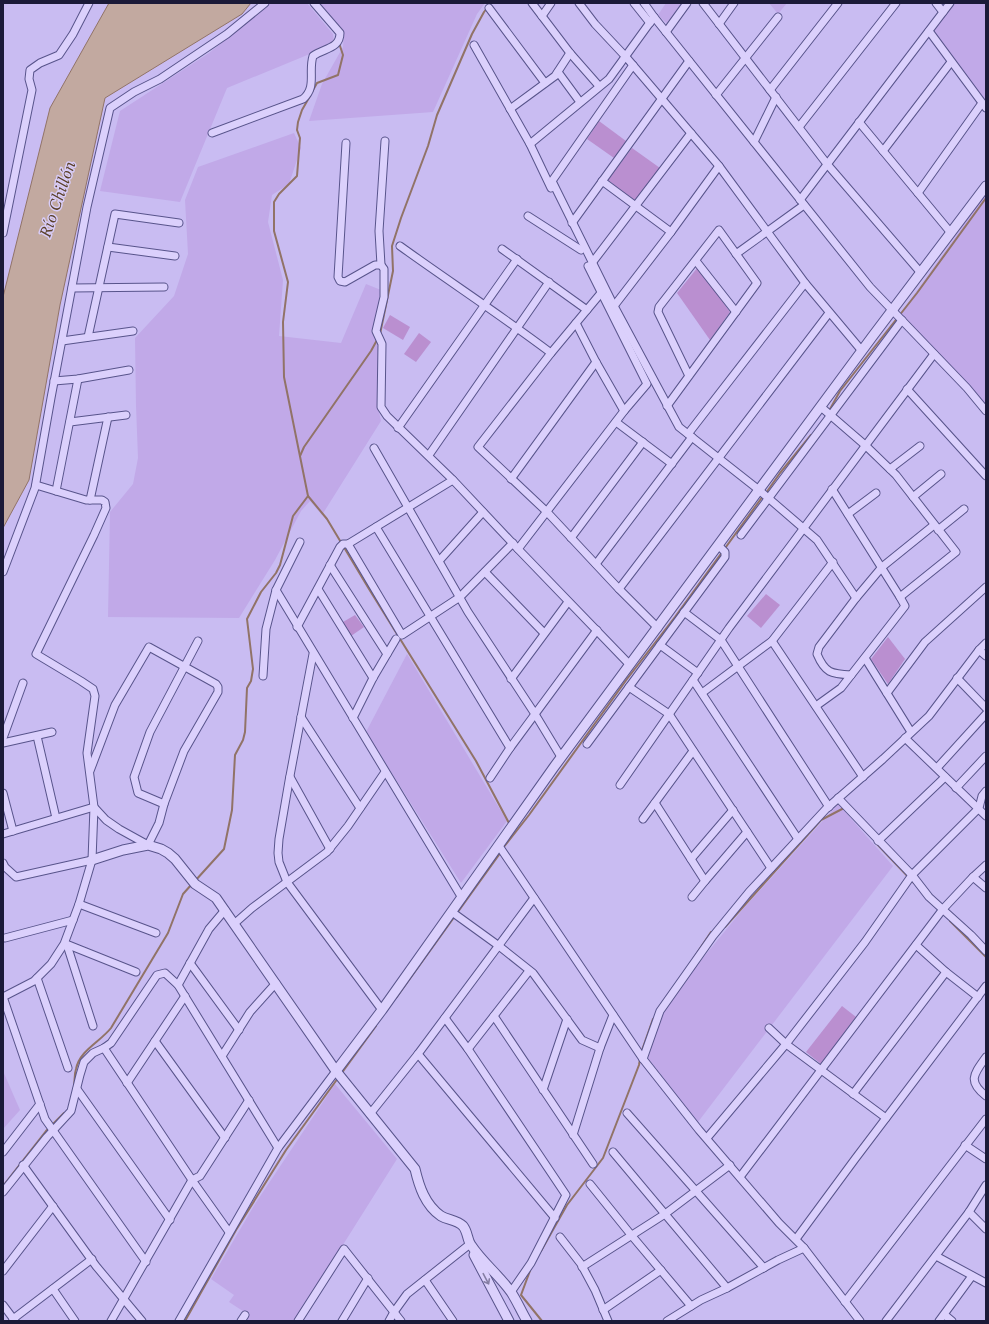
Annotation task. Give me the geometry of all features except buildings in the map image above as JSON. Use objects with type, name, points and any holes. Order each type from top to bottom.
[{"type":"street","points":[[3,234],[32,90],[29,79],[30,70],[40,63],[59,55],[73,34],[89,3]]},
{"type":"street","points":[[3,572],[36,485],[87,207],[110,108],[134,92],[160,79],[227,34],[265,3]]},
{"type":"street","points":[[212,133],[303,99],[308,95],[311,88],[313,56],[337,44],[340,39],[340,33],[314,3]]},
{"type":"street","points":[[532,3],[570,53],[599,86]]},
{"type":"street","points":[[542,16],[551,3]]},
{"type":"street","points":[[579,3],[594,24],[626,57],[719,166],[805,283],[862,351]]},
{"type":"street","points":[[634,3],[666,32],[870,287],[986,411]]},
{"type":"street","points":[[644,3],[652,20]]},
{"type":"street","points":[[666,32],[687,3]]},
{"type":"street","points":[[703,3],[827,164],[921,273]]},
{"type":"street","points":[[719,24],[734,3]]},
{"type":"street","points":[[770,90],[838,3]]},
{"type":"street","points":[[799,127],[896,3]]},
{"type":"street","points":[[936,3],[943,12]]},
{"type":"street","points":[[736,254],[768,232],[802,202],[827,164],[950,3]]},
{"type":"street","points":[[489,8],[545,83]]},
{"type":"street","points":[[716,95],[778,17]]},
{"type":"street","points":[[530,144],[609,79],[652,20]]},
{"type":"street","points":[[918,193],[984,106],[928,31]]},
{"type":"street","points":[[474,45],[530,144],[601,293],[647,384],[624,411],[518,549]]},
{"type":"street","points":[[510,109],[558,72],[570,53]]},
{"type":"street","points":[[572,223],[689,61]]},
{"type":"street","points":[[883,151],[951,62]]},
{"type":"street","points":[[633,65],[552,181],[614,306],[679,426],[759,490],[817,540],[856,598]]},
{"type":"street","points":[[558,72],[580,102]]},
{"type":"street","points":[[754,142],[776,97]]},
{"type":"street","points":[[859,122],[951,232]]},
{"type":"street","points":[[592,263],[691,133]]},
{"type":"street","points":[[385,142],[379,231],[382,265],[384,269],[384,297],[376,331],[382,344],[381,407],[398,428],[429,455],[568,602],[630,665]]},
{"type":"street","points":[[346,143],[338,276],[339,280],[345,282],[375,265],[382,265]]},
{"type":"street","points":[[614,306],[719,166]]},
{"type":"street","points":[[602,181],[671,232]]},
{"type":"street","points":[[179,1321],[278,1148],[382,1010],[561,757],[892,310],[986,186]]},
{"type":"street","points":[[88,337],[115,214],[179,223]]},
{"type":"street","points":[[528,216],[581,250]]},
{"type":"street","points":[[667,406],[736,312],[757,283],[719,230],[659,307],[659,317],[689,376]]},
{"type":"street","points":[[400,246],[518,328],[551,353]]},
{"type":"street","points":[[108,247],[175,256]]},
{"type":"street","points":[[502,248],[587,310]]},
{"type":"street","points":[[398,428],[516,259]]},
{"type":"street","points":[[696,261],[736,312]]},
{"type":"street","points":[[429,455],[550,282]]},
{"type":"street","points":[[596,564],[672,464],[690,436],[805,283]]},
{"type":"street","points":[[72,288],[164,287]]},
{"type":"street","points":[[601,293],[551,353],[478,447],[547,512],[665,638]]},
{"type":"street","points":[[620,589],[829,313]]},
{"type":"street","points":[[741,535],[902,320]]},
{"type":"street","points":[[576,323],[624,411]]},
{"type":"street","points":[[62,341],[133,331]]},
{"type":"street","points":[[620,784],[721,640],[934,354]]},
{"type":"street","points":[[511,479],[596,362]]},
{"type":"street","points":[[54,381],[78,379],[129,370]]},
{"type":"street","points":[[56,491],[78,379]]},
{"type":"street","points":[[907,389],[986,476]]},
{"type":"street","points":[[821,407],[866,445],[890,469],[956,552],[900,597]]},
{"type":"street","points":[[70,422],[126,415]]},
{"type":"street","points":[[90,500],[108,417]]},
{"type":"street","points":[[616,422],[672,464]]},
{"type":"street","points":[[571,538],[643,442]]},
{"type":"street","points":[[890,469],[920,446]]},
{"type":"street","points":[[374,448],[460,597],[561,757]]},
{"type":"street","points":[[913,497],[941,474]]},
{"type":"street","points":[[297,627],[342,544],[348,544],[453,480]]},
{"type":"street","points":[[36,485],[86,500],[102,500],[105,502],[106,508],[36,654],[93,689],[96,696],[87,753],[94,807],[92,860],[66,944],[51,964],[34,981],[3,997],[45,1119],[146,1262]]},
{"type":"street","points":[[816,706],[841,688],[905,606],[832,489]]},
{"type":"street","points":[[848,514],[876,493]]},
{"type":"street","points":[[851,675],[838,674],[826,670],[817,654],[819,647],[856,598],[882,567],[964,508]]},
{"type":"street","points":[[439,561],[483,512]]},
{"type":"street","points":[[376,527],[510,748]]},
{"type":"street","points":[[263,676],[266,629],[276,590],[300,542]]},
{"type":"street","points":[[348,544],[402,635],[460,597],[513,543]]},
{"type":"street","points":[[587,744],[725,557],[725,552],[718,546]]},
{"type":"street","points":[[702,693],[772,641],[833,562]]},
{"type":"street","points":[[330,565],[387,654]]},
{"type":"street","points":[[485,572],[544,633]]},
{"type":"street","points":[[887,693],[925,642],[986,587]]},
{"type":"street","points":[[318,588],[373,678]]},
{"type":"street","points":[[276,590],[313,654],[462,898]]},
{"type":"street","points":[[511,679],[568,602]]},
{"type":"street","points":[[684,612],[721,640],[829,807]]},
{"type":"street","points":[[490,778],[510,748],[597,630]]},
{"type":"street","points":[[353,718],[373,678],[396,639]]},
{"type":"street","points":[[164,804],[138,793],[134,777],[150,732],[198,641]]},
{"type":"street","points":[[772,641],[863,777]]},
{"type":"street","points":[[643,1059],[660,1011],[713,936],[748,892],[838,798],[863,777],[928,716],[986,643]]},
{"type":"street","points":[[660,644],[698,673]]},
{"type":"street","points":[[90,771],[115,705],[149,647],[213,682],[218,688],[218,692],[184,751],[158,823],[148,845]]},
{"type":"street","points":[[979,650],[986,656]]},
{"type":"street","points":[[313,654],[290,777],[278,853],[279,862],[287,882],[382,1010]]},
{"type":"street","points":[[865,658],[911,732]]},
{"type":"street","points":[[957,678],[986,708]]},
{"type":"street","points":[[693,680],[798,839]]},
{"type":"street","points":[[3,738],[23,683]]},
{"type":"street","points":[[629,687],[669,714],[771,868]]},
{"type":"street","points":[[937,768],[986,714]]},
{"type":"street","points":[[301,717],[360,808]]},
{"type":"street","points":[[3,743],[52,732]]},
{"type":"street","points":[[37,736],[56,818]]},
{"type":"street","points":[[905,738],[986,816]]},
{"type":"street","points":[[643,819],[693,751]]},
{"type":"street","points":[[956,788],[986,756]]},
{"type":"street","points":[[234,924],[252,908],[330,849],[348,826],[385,772]]},
{"type":"street","points":[[290,777],[330,849]]},
{"type":"street","points":[[878,841],[945,777]]},
{"type":"street","points":[[707,1138],[786,1044],[865,942],[912,874],[979,808],[982,796],[986,791]]},
{"type":"street","points":[[3,793],[13,831]]},
{"type":"street","points":[[838,798],[878,841],[912,874],[929,897],[986,951]]},
{"type":"street","points":[[655,803],[705,881]]},
{"type":"street","points":[[3,834],[94,807]]},
{"type":"street","points":[[94,807],[113,825],[148,845],[162,848],[193,882],[216,898],[336,1071],[415,1169],[420,1188],[425,1197],[442,1216],[463,1226],[481,1269],[509,1321]]},
{"type":"street","points":[[691,859],[733,810]]},
{"type":"street","points":[[692,897],[748,832]]},
{"type":"street","points":[[3,863],[5,867],[16,877],[92,860],[123,850],[148,845]]},
{"type":"street","points":[[499,846],[643,1059],[779,1223],[804,1248],[860,1321]]},
{"type":"street","points":[[740,1177],[943,909],[986,865]]},
{"type":"street","points":[[973,877],[986,888]]},
{"type":"street","points":[[370,1114],[418,1054],[534,898]]},
{"type":"street","points":[[79,904],[156,933]]},
{"type":"street","points":[[178,985],[209,929],[224,910]]},
{"type":"street","points":[[452,912],[499,946],[533,974],[582,1040],[600,1048]]},
{"type":"street","points":[[6,938],[73,920]]},
{"type":"street","points":[[66,944],[136,972]]},
{"type":"street","points":[[66,944],[93,1026]]},
{"type":"street","points":[[916,945],[946,972],[978,997]]},
{"type":"street","points":[[190,963],[239,1030]]},
{"type":"street","points":[[468,1049],[529,971]]},
{"type":"street","points":[[854,1094],[946,972]]},
{"type":"street","points":[[3,1192],[53,1130],[71,1111],[84,1062],[93,1053],[104,1048],[110,1043],[157,975],[165,973],[178,985],[278,1148]]},
{"type":"street","points":[[37,978],[68,1068]]},
{"type":"street","points":[[222,1056],[250,1012],[276,983]]},
{"type":"street","points":[[796,1239],[986,986]]},
{"type":"street","points":[[127,1083],[185,996]]},
{"type":"street","points":[[573,1135],[600,1048],[613,1015]]},
{"type":"street","points":[[494,1016],[593,1164]]},
{"type":"street","points":[[445,1018],[468,1049],[566,1195],[531,1263],[510,1292]]},
{"type":"street","points":[[543,1090],[567,1019]]},
{"type":"street","points":[[769,1028],[786,1044],[886,1118]]},
{"type":"street","points":[[155,1041],[225,1138]]},
{"type":"street","points":[[104,1048],[192,1180],[229,1232]]},
{"type":"street","points":[[418,1054],[555,1218]]},
{"type":"street","points":[[986,1057],[976,1071],[974,1079],[976,1087],[986,1096]]},
{"type":"street","points":[[77,1089],[170,1220]]},
{"type":"street","points":[[111,1321],[192,1180],[200,1176],[249,1100]]},
{"type":"street","points":[[3,1152],[40,1104]]},
{"type":"street","points":[[627,1113],[764,1268]]},
{"type":"street","points":[[845,1302],[986,1119]]},
{"type":"street","points":[[965,1146],[986,1159]]},
{"type":"street","points":[[613,1152],[727,1288]]},
{"type":"street","points":[[24,1165],[92,1259],[142,1321]]},
{"type":"street","points":[[582,1267],[665,1214],[730,1165]]},
{"type":"street","points":[[590,1184],[691,1306]]},
{"type":"street","points":[[886,1321],[969,1212],[986,1185]]},
{"type":"street","points":[[3,1271],[53,1206]]},
{"type":"street","points":[[969,1212],[986,1229]]},
{"type":"street","points":[[560,1237],[582,1267],[595,1290],[608,1321]]},
{"type":"street","points":[[389,1321],[407,1294],[470,1244]]},
{"type":"street","points":[[470,1244],[510,1292],[527,1321]]},
{"type":"street","points":[[667,1321],[691,1306],[804,1248]]},
{"type":"street","points":[[298,1321],[344,1250],[401,1321]]},
{"type":"street","points":[[936,1256],[986,1283]]},
{"type":"street","points":[[3,1305],[14,1320],[92,1259]]},
{"type":"street","points":[[603,1310],[661,1270]]},
{"type":"street","points":[[939,1321],[972,1276]]},
{"type":"street","points":[[342,1321],[368,1278]]},
{"type":"street","points":[[425,1280],[453,1321]]},
{"type":"street","points":[[53,1289],[75,1321]]},
{"type":"shaded area","points":[[271,3],[307,3],[333,34],[334,44],[227,88],[180,202],[100,191],[120,111],[209,53]]},
{"type":"shaded area","points":[[319,3],[485,3],[477,14],[433,112],[309,121],[322,84],[343,47],[344,32]]},
{"type":"shaded area","points":[[666,3],[682,3],[667,24],[658,15]]},
{"type":"shaded area","points":[[769,3],[787,3],[778,14]]},
{"type":"shaded area","points":[[953,3],[986,3],[986,103],[932,30]]},
{"type":"shaded area","points":[[599,121],[626,141],[614,158],[587,139]]},
{"type":"shaded area","points":[[294,133],[301,148],[289,184],[272,195],[268,222],[283,280],[279,336],[341,343],[366,284],[381,290],[374,326],[374,335],[378,347],[377,403],[381,421],[322,515],[310,501],[301,511],[275,560],[239,618],[108,617],[110,512],[133,484],[138,458],[135,338],[174,296],[188,254],[185,200],[198,167]]},
{"type":"shaded area","points":[[632,148],[660,168],[635,201],[608,180]]},
{"type":"shaded area","points":[[986,194],[986,406],[901,313]]},
{"type":"shaded area","points":[[698,267],[730,312],[710,340],[677,293]]},
{"type":"shaded area","points":[[390,315],[410,327],[403,340],[383,328]]},
{"type":"shaded area","points":[[419,333],[431,342],[416,362],[404,354]]},
{"type":"shaded area","points":[[766,594],[780,605],[761,628],[747,616]]},
{"type":"shaded area","points":[[355,615],[364,627],[351,636],[343,622]]},
{"type":"shaded area","points":[[888,637],[905,659],[888,684],[871,659]]},
{"type":"shaded area","points":[[407,654],[507,821],[461,883],[366,732]]},
{"type":"shaded area","points":[[838,804],[893,866],[698,1122],[648,1058],[661,1014],[698,964],[743,909]]},
{"type":"shaded area","points":[[842,1006],[856,1017],[821,1064],[806,1052]]},
{"type":"shaded area","points":[[3,1071],[20,1110],[3,1129]]},
{"type":"shaded area","points":[[335,1084],[397,1159],[295,1321],[247,1321],[249,1315],[229,1302],[234,1295],[211,1279],[255,1204]]},
{"type":"water","name":"Río Chillón","points":[[109,3],[251,3],[242,14],[105,98],[60,305],[29,480],[3,528],[3,297],[50,108]]},
{"type":"waterway","points":[[380,334],[393,271],[392,246],[401,218],[428,146],[437,115],[472,34],[484,12],[491,3]]},
{"type":"waterway","points":[[312,92],[317,83],[338,75],[343,55],[339,43]]},
{"type":"waterway","points":[[310,96],[302,110],[298,122],[297,130],[300,138],[297,176],[279,194],[274,202],[274,231],[288,282],[283,322],[284,377],[308,496],[327,519],[476,761],[510,825]]},
{"type":"waterway","points":[[829,411],[840,391],[917,293],[986,198]]},
{"type":"waterway","points":[[300,456],[304,447],[371,351],[377,340]]},
{"type":"waterway","points":[[766,493],[811,435]]},
{"type":"waterway","points":[[195,881],[224,849],[232,810],[235,755],[243,740],[245,732],[247,688],[251,681],[253,669],[247,619],[261,592],[276,573],[280,565],[293,516],[308,496]]},
{"type":"waterway","points":[[503,848],[529,815],[627,679],[675,617],[763,496]]},
{"type":"waterway","points":[[725,927],[821,820],[844,808],[845,809]]},
{"type":"waterway","points":[[876,843],[914,883]]},
{"type":"waterway","points":[[396,998],[501,852]]},
{"type":"waterway","points":[[74,1086],[78,1062],[86,1051],[111,1028],[168,933],[183,894],[192,884]]},
{"type":"waterway","points":[[950,921],[986,957]]},
{"type":"waterway","points":[[693,959],[711,932],[712,933]]},
{"type":"waterway","points":[[641,1053],[653,1019]]},
{"type":"waterway","points":[[341,1074],[376,1026]]},
{"type":"waterway","points":[[541,1251],[567,1205],[603,1158],[640,1059]]},
{"type":"waterway","points":[[185,1321],[236,1230],[286,1150],[338,1078]]},
{"type":"waterway","points":[[3,1186],[46,1131],[64,1113]]},
{"type":"waterway","points":[[531,1268],[521,1295],[542,1321]]}]
